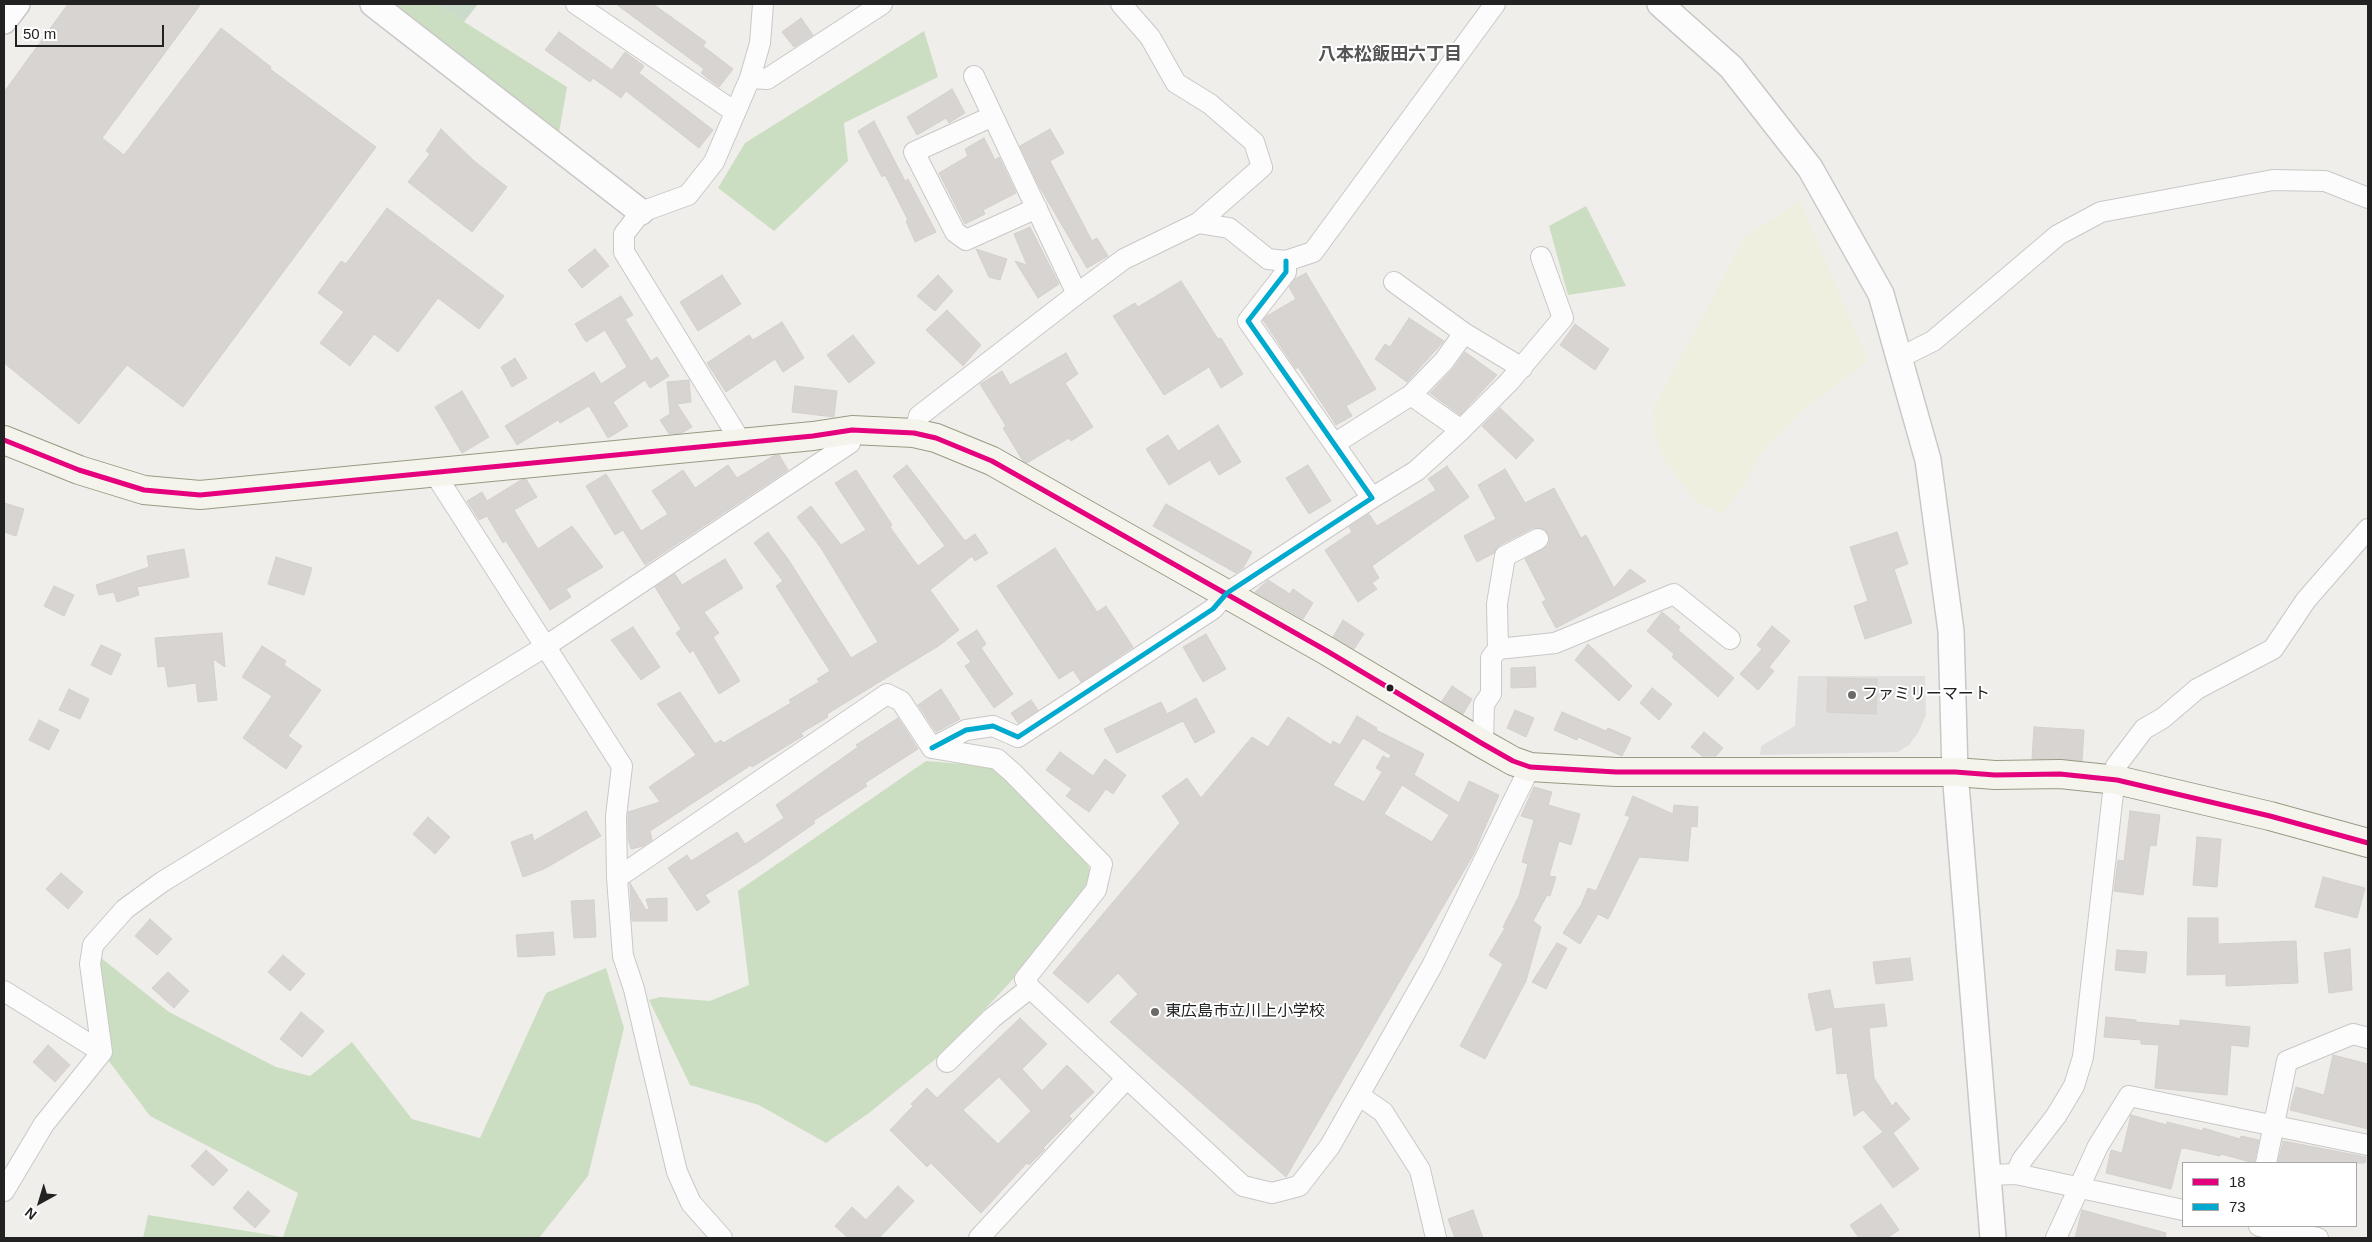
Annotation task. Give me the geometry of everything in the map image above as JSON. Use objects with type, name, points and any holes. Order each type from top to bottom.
[{"type":"main road","points":[[4,440],[79,470],[144,490],[200,495],[435,474],[813,436],[852,430],[914,433],[936,438],[992,461],[1227,593],[1483,744],[1530,768],[1616,772],[1955,772],[1995,775],[2060,774],[2117,780],[2270,816],[2368,843]]},
{"type":"street","points":[[4,21],[17,4]]},
{"type":"street","points":[[373,4],[641,212]]},
{"type":"street","points":[[576,4],[735,112]]},
{"type":"street","points":[[741,442],[624,252],[624,234],[641,212],[688,195],[714,162],[750,78],[760,43],[762,4]]},
{"type":"street","points":[[750,78],[767,79],[882,4]]},
{"type":"street","points":[[914,433],[919,416],[1077,294],[1124,259],[1198,222],[1262,167],[1254,142],[1210,104],[1176,83],[1150,38],[1121,4]]},
{"type":"street","points":[[1198,222],[1229,228],[1268,259],[1286,261],[1313,252],[1495,4]]},
{"type":"street","points":[[1660,4],[1731,67],[1810,168],[1881,294],[1928,460],[1951,631],[1955,772],[1992,1238]]},
{"type":"street","points":[[974,76],[1077,294]]},
{"type":"street","points":[[993,116],[914,152],[955,232],[966,240],[1036,208]]},
{"type":"street","points":[[1899,358],[1933,342],[2058,235],[2101,212],[2274,180],[2325,181],[2368,198]]},
{"type":"street","points":[[932,748],[966,730],[993,726],[1018,737],[1213,609],[1227,593],[1416,471],[1461,430],[1522,368],[1563,318],[1541,257]]},
{"type":"street","points":[[1286,261],[1286,272],[1248,321],[1372,498]]},
{"type":"street","points":[[1394,282],[1464,333],[1522,368]]},
{"type":"street","points":[[1334,444],[1411,395],[1444,361],[1464,333]]},
{"type":"street","points":[[1411,395],[1461,430]]},
{"type":"street","points":[[4,1191],[44,1124],[102,1052],[90,964],[94,946],[125,909],[162,882],[546,646],[850,443],[852,430]]},
{"type":"street","points":[[435,474],[622,766],[616,816],[617,878],[623,956],[634,989],[677,1172],[692,1203],[722,1238]]},
{"type":"street","points":[[2016,1174],[2022,1160],[2056,1116],[2074,1086],[2083,1057],[2113,793],[2117,780],[2116,766],[2144,729],[2163,718],[2197,689],[2273,649],[2306,600],[2368,529]]},
{"type":"street","points":[[1483,744],[1484,704],[1491,694],[1491,658],[1498,649],[1497,604],[1505,556],[1538,539]]},
{"type":"street","points":[[1498,649],[1555,643],[1674,594],[1730,638]]},
{"type":"street","points":[[617,878],[887,694],[901,701],[932,748],[997,760],[1013,773],[1102,864],[1096,890],[1025,979],[1030,988],[1243,1186],[1272,1193],[1299,1186],[1330,1146],[1432,966],[1530,768]]},
{"type":"street","points":[[947,1062],[992,1018],[1030,988]]},
{"type":"street","points":[[4,992],[102,1052]]},
{"type":"street","points":[[2266,1162],[2287,1061],[2353,1034],[2368,1038]]},
{"type":"street","points":[[979,1238],[1126,1079]]},
{"type":"street","points":[[1360,1096],[1383,1112],[1420,1170],[1436,1238]]},
{"type":"street","points":[[2056,1238],[2098,1146],[2129,1096],[2368,1145]]},
{"type":"street","points":[[1987,1175],[2016,1174],[2182,1210]]},
{"type":"street","points":[[2264,1227],[2318,1238]]},
{"type":"green space","points":[[393,4],[436,4],[567,87],[559,133]]},
{"type":"green space","points":[[436,4],[478,4],[464,22]]},
{"type":"green space","points":[[924,31],[938,77],[844,123],[848,161],[774,231],[718,188],[745,143]]},
{"type":"green space","points":[[1800,201],[1868,361],[1802,411],[1761,453],[1745,484],[1722,513],[1697,503],[1667,464],[1655,437],[1653,409],[1745,237]]},
{"type":"green space","points":[[1586,206],[1626,286],[1568,295],[1549,226]]},
{"type":"green space","points":[[926,761],[999,767],[1049,809],[1098,881],[1039,951],[949,1048],[869,1113],[826,1143],[759,1105],[690,1085],[649,1000],[660,997],[710,1001],[749,985],[738,891]]},
{"type":"green space","points":[[96,954],[169,1012],[276,1067],[310,1076],[352,1042],[412,1119],[480,1138],[546,993],[606,968],[624,1028],[588,1176],[539,1238],[143,1238],[148,1215],[283,1237],[298,1193],[150,1116],[102,1052]]},
{"type":"shaded area","points":[[1798,676],[1925,676],[1926,715],[1918,733],[1909,745],[1898,752],[1760,755],[1761,746],[1795,726]],"holes":[[[1828,678],[1877,679],[1876,713],[1827,712]]]},
{"type":"building","points":[[68,4],[201,4],[102,138],[124,155],[221,28],[271,67],[270,69],[376,147],[183,407],[127,365],[79,424],[4,363],[4,92]]},
{"type":"building","points":[[616,4],[653,4],[706,42],[703,46],[733,69],[719,87],[701,73],[704,69]]},
{"type":"building","points":[[801,18],[813,35],[794,47],[782,32]]},
{"type":"building","points":[[559,32],[612,70],[625,52],[644,66],[639,73],[713,130],[699,148],[626,91],[621,98],[593,78],[590,82],[545,50]]},
{"type":"building","points":[[952,89],[965,113],[949,123],[946,118],[917,135],[907,117]]},
{"type":"building","points":[[874,121],[905,181],[908,179],[936,232],[915,242],[906,221],[908,220],[885,175],[882,177],[858,131]]},
{"type":"building","points":[[441,129],[473,160],[507,187],[472,232],[408,182],[430,154],[426,151]]},
{"type":"building","points":[[1050,129],[1064,153],[1050,161],[1092,241],[1097,238],[1108,256],[1087,268],[1039,186],[1020,146]]},
{"type":"building","points":[[984,138],[995,160],[999,157],[1016,193],[983,210],[985,214],[965,224],[939,173],[968,156],[965,149]]},
{"type":"building","points":[[387,208],[504,296],[479,329],[438,298],[398,352],[374,334],[350,366],[320,343],[344,312],[318,293],[341,261],[346,264]]},
{"type":"building","points":[[1030,227],[1059,284],[1038,298],[1015,261],[1027,265],[1014,234]]},
{"type":"building","points":[[595,249],[609,266],[582,288],[568,270]]},
{"type":"building","points":[[976,249],[1007,259],[1000,280],[989,277]]},
{"type":"building","points":[[1306,273],[1376,389],[1346,406],[1352,416],[1336,425],[1298,367],[1296,369],[1263,320],[1296,299],[1289,287],[1295,279]]},
{"type":"building","points":[[722,275],[741,304],[698,331],[680,302]]},
{"type":"building","points":[[938,275],[953,291],[935,311],[917,296]]},
{"type":"building","points":[[1181,281],[1218,339],[1221,338],[1243,374],[1221,388],[1209,367],[1164,395],[1113,316],[1135,303],[1138,307]]},
{"type":"building","points":[[621,296],[633,315],[625,319],[651,361],[657,357],[669,376],[650,388],[645,380],[613,402],[628,426],[608,438],[589,406],[560,423],[558,420],[517,445],[505,426],[594,372],[601,384],[627,367],[605,330],[586,342],[575,324]]},
{"type":"building","points":[[947,310],[981,345],[963,366],[926,330]]},
{"type":"building","points":[[1409,318],[1444,341],[1407,382],[1375,359],[1385,344],[1390,347]]},
{"type":"building","points":[[782,322],[804,358],[783,372],[775,359],[726,392],[707,363],[749,335],[753,340]]},
{"type":"building","points":[[1575,324],[1609,349],[1595,370],[1560,345]]},
{"type":"building","points":[[853,335],[875,363],[849,383],[827,355]]},
{"type":"building","points":[[1465,352],[1497,375],[1460,415],[1430,393],[1453,369]]},
{"type":"building","points":[[1066,353],[1078,374],[1065,383],[1093,427],[1071,441],[1069,438],[1027,463],[1023,461],[1003,428],[1006,426],[980,384],[1002,371],[1010,385]]},
{"type":"building","points":[[515,358],[527,378],[512,387],[501,367]]},
{"type":"building","points":[[689,380],[691,402],[677,404],[692,427],[682,433],[669,434],[660,420],[670,414],[667,382]]},
{"type":"building","points":[[795,386],[837,391],[834,417],[792,412]]},
{"type":"building","points":[[462,391],[489,437],[462,453],[435,407]]},
{"type":"building","points":[[1500,408],[1534,440],[1516,459],[1482,426]]},
{"type":"building","points":[[1218,425],[1241,462],[1219,475],[1210,460],[1169,485],[1146,449],[1168,435],[1178,451]]},
{"type":"building","points":[[779,455],[788,470],[645,565],[623,530],[615,535],[586,486],[606,474],[641,531],[668,514],[652,491],[683,470],[695,488],[728,465],[737,478],[773,456]]},
{"type":"building","points":[[907,465],[965,541],[975,534],[988,553],[975,561],[972,556],[930,590],[959,630],[940,645],[827,714],[828,717],[801,733],[803,736],[752,767],[751,765],[650,831],[652,840],[643,846],[631,849],[628,838],[628,812],[660,802],[649,787],[696,755],[657,704],[680,692],[715,744],[721,740],[723,743],[791,703],[789,700],[819,682],[817,679],[830,671],[776,586],[783,581],[754,543],[768,532],[788,559],[851,658],[878,642],[821,548],[797,517],[811,506],[841,545],[866,530],[835,483],[856,470],[892,525],[890,527],[918,566],[945,546],[893,476]]},
{"type":"building","points":[[1308,465],[1331,501],[1309,514],[1286,478]]},
{"type":"building","points":[[1447,466],[1469,497],[1372,566],[1379,578],[1372,583],[1377,589],[1358,602],[1325,550],[1352,532],[1349,527],[1369,514],[1377,526],[1436,490],[1428,479]]},
{"type":"building","points":[[1505,469],[1525,503],[1554,488],[1581,538],[1586,535],[1614,588],[1630,569],[1646,581],[1556,628],[1542,602],[1546,600],[1525,559],[1548,546],[1550,539],[1545,529],[1533,528],[1500,545],[1494,553],[1477,562],[1464,536],[1496,519],[1478,485]]},
{"type":"building","points":[[526,479],[537,497],[514,510],[538,549],[572,526],[603,567],[566,589],[571,597],[550,610],[506,541],[503,543],[487,516],[479,520],[467,501],[482,492],[487,501],[521,480]]},
{"type":"building","points":[[4,503],[24,509],[16,536],[4,532]]},
{"type":"building","points":[[1166,504],[1252,552],[1243,568],[1236,573],[1153,526]]},
{"type":"building","points":[[1897,532],[1908,564],[1894,569],[1912,623],[1865,639],[1854,606],[1868,601],[1850,547]]},
{"type":"building","points":[[1055,548],[1097,612],[1106,606],[1133,647],[1081,682],[1073,670],[1059,679],[997,586]]},
{"type":"building","points":[[184,549],[189,577],[137,587],[139,595],[117,602],[114,592],[99,595],[96,585],[149,567],[147,556]]},
{"type":"building","points":[[276,557],[312,568],[304,595],[268,584]]},
{"type":"building","points":[[725,559],[743,588],[704,612],[719,633],[713,637],[740,681],[719,694],[693,650],[690,653],[676,633],[681,629],[655,587],[675,574],[682,585]]},
{"type":"building","points":[[1268,580],[1290,594],[1293,589],[1313,603],[1303,619],[1255,592]]},
{"type":"building","points":[[54,586],[74,595],[64,616],[44,606]]},
{"type":"building","points":[[1662,612],[1680,627],[1678,630],[1734,678],[1718,697],[1672,657],[1674,654],[1647,631]]},
{"type":"building","points":[[1343,620],[1364,634],[1354,649],[1333,637]]},
{"type":"building","points":[[1772,626],[1790,641],[1769,667],[1774,671],[1758,690],[1740,674],[1762,649],[1757,645]]},
{"type":"building","points":[[633,627],[660,667],[641,680],[611,640]]},
{"type":"building","points":[[977,630],[986,644],[981,648],[1013,694],[994,708],[965,666],[971,662],[957,643]]},
{"type":"building","points":[[222,633],[225,667],[213,659],[217,700],[198,702],[196,683],[168,687],[165,666],[158,667],[155,638]]},
{"type":"building","points":[[1206,634],[1226,669],[1203,682],[1183,647]]},
{"type":"building","points":[[1588,644],[1632,686],[1619,701],[1575,660]]},
{"type":"building","points":[[101,645],[121,654],[111,675],[91,665]]},
{"type":"building","points":[[262,646],[286,661],[284,665],[321,690],[288,736],[302,746],[286,769],[243,738],[272,696],[242,677]]},
{"type":"building","points":[[1535,667],[1536,687],[1511,688],[1511,668]]},
{"type":"building","points":[[1828,678],[1877,679],[1876,714],[1827,712]]},
{"type":"building","points":[[1452,686],[1472,699],[1463,714],[1442,701]]},
{"type":"building","points":[[1652,688],[1672,704],[1659,720],[1640,703]]},
{"type":"building","points":[[69,689],[89,699],[80,719],[59,710]]},
{"type":"building","points":[[941,689],[960,719],[936,732],[918,705]]},
{"type":"building","points":[[1196,698],[1215,732],[1195,743],[1183,721],[1117,753],[1104,729],[1161,702],[1167,714]]},
{"type":"building","points":[[1031,700],[1038,710],[1018,723],[1011,713]]},
{"type":"building","points":[[1515,710],[1534,718],[1526,737],[1507,728]]},
{"type":"building","points":[[1562,712],[1606,731],[1608,728],[1631,738],[1622,756],[1578,737],[1577,740],[1554,730]]},
{"type":"building","points":[[1357,716],[1377,728],[1376,730],[1424,754],[1414,775],[1459,803],[1469,781],[1499,795],[1473,855],[1286,1177],[1110,1022],[1138,994],[1118,973],[1088,1003],[1053,973],[1180,823],[1162,796],[1187,778],[1201,798],[1252,737],[1268,747],[1288,717],[1331,745],[1333,741],[1340,745]],"holes":[[[1363,738],[1391,755],[1389,759],[1383,756],[1376,768],[1382,772],[1364,802],[1333,785]],[[1402,785],[1449,815],[1432,842],[1384,814]]]},
{"type":"building","points":[[898,718],[918,749],[865,783],[867,786],[813,821],[815,823],[757,863],[705,895],[710,902],[697,911],[668,868],[687,855],[691,861],[737,832],[745,844],[784,818],[776,805],[858,747],[856,745]]},
{"type":"building","points":[[39,720],[59,730],[49,750],[29,740]]},
{"type":"building","points":[[2034,727],[2084,730],[2082,761],[2032,759]]},
{"type":"building","points":[[1704,732],[1723,748],[1716,756],[1702,756],[1691,747]]},
{"type":"building","points":[[1060,752],[1093,776],[1105,759],[1126,775],[1113,794],[1106,789],[1089,812],[1066,796],[1072,789],[1046,770]]},
{"type":"building","points":[[1534,787],[1552,792],[1548,805],[1580,814],[1571,845],[1559,841],[1549,876],[1556,877],[1550,896],[1547,895],[1533,921],[1541,927],[1526,981],[1485,1059],[1460,1046],[1503,964],[1489,955],[1505,928],[1503,927],[1519,896],[1528,864],[1522,862],[1534,820],[1521,816]]},
{"type":"building","points":[[1633,796],[1673,814],[1674,805],[1698,807],[1697,827],[1691,826],[1688,861],[1639,857],[1608,919],[1598,914],[1580,944],[1563,933],[1581,905],[1588,888],[1596,891],[1630,817],[1625,815]]},
{"type":"building","points":[[586,811],[601,836],[544,869],[523,877],[511,842],[532,834],[534,841]]},
{"type":"building","points":[[2130,811],[2160,815],[2156,846],[2150,845],[2143,895],[2114,891],[2118,860],[2124,861]]},
{"type":"building","points":[[428,817],[450,837],[435,854],[413,834]]},
{"type":"building","points":[[2197,837],[2221,839],[2217,887],[2193,885]]},
{"type":"building","points":[[61,873],[83,892],[68,909],[46,889]]},
{"type":"building","points":[[2323,877],[2365,888],[2357,918],[2315,907]]},
{"type":"building","points":[[630,883],[646,910],[649,909],[646,899],[667,898],[667,921],[632,921]]},
{"type":"building","points":[[594,900],[596,937],[574,938],[571,901]]},
{"type":"building","points":[[2188,918],[2218,918],[2218,944],[2296,941],[2298,983],[2226,986],[2226,974],[2187,975]]},
{"type":"building","points":[[150,919],[172,939],[157,955],[135,936]]},
{"type":"building","points":[[553,932],[555,955],[518,957],[516,935]]},
{"type":"building","points":[[1557,943],[1567,948],[1546,989],[1532,982]]},
{"type":"building","points":[[2350,949],[2352,990],[2329,993],[2324,953]]},
{"type":"building","points":[[2117,950],[2147,952],[2145,973],[2115,970]]},
{"type":"building","points":[[283,955],[305,974],[290,991],[268,972]]},
{"type":"building","points":[[1910,958],[1913,980],[1876,984],[1873,962]]},
{"type":"building","points":[[168,972],[189,991],[174,1008],[152,988]]},
{"type":"building","points":[[1830,990],[1834,1009],[1884,1004],[1887,1026],[1869,1028],[1874,1078],[1892,1106],[1896,1102],[1910,1119],[1893,1133],[1919,1169],[1893,1188],[1863,1147],[1883,1132],[1863,1110],[1854,1116],[1847,1073],[1837,1074],[1832,1027],[1816,1031],[1808,994]]},
{"type":"building","points":[[301,1012],[324,1031],[302,1057],[280,1039]]},
{"type":"building","points":[[2106,1017],[2180,1026],[2180,1020],[2250,1027],[2248,1047],[2231,1045],[2227,1095],[2155,1088],[2159,1045],[2141,1044],[2141,1040],[2104,1037]]},
{"type":"building","points":[[1020,1018],[1047,1044],[1022,1069],[1042,1091],[1067,1065],[1094,1092],[1069,1116],[1072,1119],[1043,1148],[1045,1149],[1029,1165],[1027,1163],[981,1213],[931,1163],[927,1167],[890,1130],[927,1088],[937,1098]],"holes":[[[999,1077],[1031,1111],[998,1144],[963,1110]]]},
{"type":"building","points":[[48,1045],[70,1065],[55,1082],[33,1062]]},
{"type":"building","points":[[2333,1055],[2368,1064],[2368,1129],[2290,1110],[2296,1087],[2324,1095]]},
{"type":"building","points":[[2131,1115],[2167,1125],[2167,1122],[2203,1131],[2203,1128],[2240,1139],[2241,1136],[2259,1140],[2254,1162],[2221,1154],[2220,1156],[2184,1148],[2181,1149],[2171,1189],[2106,1173],[2111,1150],[2122,1153]]},
{"type":"building","points":[[2283,1141],[2366,1157],[2365,1163],[2278,1162]]},
{"type":"building","points":[[206,1150],[228,1170],[213,1186],[191,1166]]},
{"type":"building","points":[[898,1186],[914,1201],[879,1238],[848,1238],[835,1226],[852,1207],[866,1220]]},
{"type":"building","points":[[248,1191],[270,1211],[255,1228],[233,1208]]},
{"type":"building","points":[[1881,1204],[1899,1230],[1887,1238],[1859,1238],[1850,1225]]},
{"type":"building","points":[[1473,1210],[1483,1238],[1455,1238],[1448,1219]]},
{"type":"building","points":[[2082,1210],[2166,1233],[2165,1238],[2075,1238]]},
{"type":"transit line","name":"73","points":[[932,748],[966,730],[993,726],[1018,737],[1213,609],[1227,593],[1372,498],[1248,321],[1286,272],[1286,261]]},
{"type":"transit line","name":"18","points":[[4,440],[79,470],[144,490],[200,495],[813,436],[852,430],[914,433],[936,438],[992,461],[1327,651],[1483,744],[1513,761],[1530,767],[1616,772],[1955,772],[1995,775],[2060,774],[2117,780],[2270,816],[2368,843]]},
{"type":"place","name":"ファミリーマート","points":[[1852,695]]},
{"type":"place","name":"東広島市立川上小学校","points":[[1155,1012]]},
{"type":"district","name":"八本松飯田六丁目","points":[[1390,55]]}]
